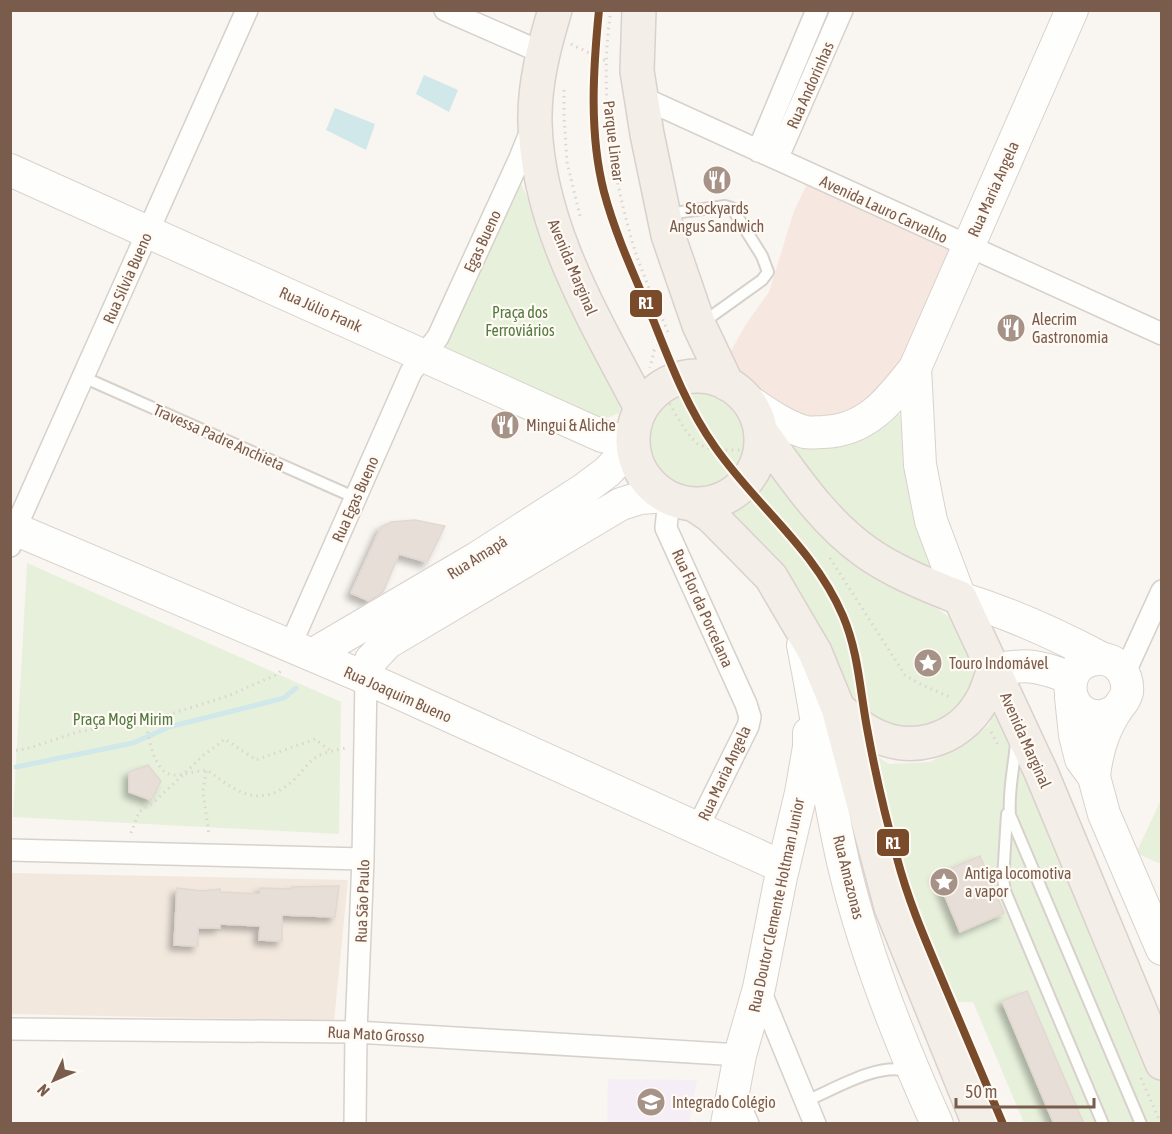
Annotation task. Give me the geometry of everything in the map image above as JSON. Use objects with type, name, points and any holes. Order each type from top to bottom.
[{"type":"main road","points":[[639,10],[629,77],[668,235],[699,325],[737,392],[756,415],[759,446],[750,476],[722,499],[709,503],[676,499]]},
{"type":"main road","name":"Avenida Marginal","points":[[549,32],[535,122],[538,158],[556,233],[580,292],[651,387]]},
{"type":"main road","points":[[737,392],[711,377],[694,376],[677,378],[651,387],[634,425],[633,444],[636,461],[643,475],[654,487],[711,516],[771,577],[798,620],[838,708],[891,907],[979,1124]]},
{"type":"main road","points":[[759,446],[801,487],[833,524],[858,545],[913,579],[960,598]]},
{"type":"main road","name":"Avenida Marginal","points":[[960,598],[1046,783],[1161,1063]]},
{"type":"main road","points":[[838,708],[867,732],[893,741],[913,744],[931,742],[948,735],[972,714],[982,700],[994,670]]},
{"type":"street","name":"Rua Silvia Bueno","points":[[12,534],[246,10]]},
{"type":"street","points":[[445,10],[549,32]]},
{"type":"street","name":"Rua Andorinhas","points":[[768,155],[818,10]]},
{"type":"street","name":"Rua Andorinhas","points":[[768,155],[842,10]]},
{"type":"street","name":"Rua Maria Angela","points":[[737,392],[782,422],[806,432],[835,432],[862,423],[889,402],[915,368],[1072,10]]},
{"type":"street","name":"Avenida Lauro Carvalho","points":[[629,77],[768,155],[1161,334]]},
{"type":"street","name":"Egas Bueno","points":[[423,356],[438,337],[535,122]]},
{"type":"street","name":"Rua Júlio Frank","points":[[10,170],[602,436],[633,444]]},
{"type":"street","name":"Rua Egas Bueno","points":[[302,651],[356,498],[411,372],[423,356]]},
{"type":"street","name":"Rua Maria Angela","points":[[915,368],[920,465],[931,521],[960,598]]},
{"type":"street","name":"Rua Amapá","points":[[302,651],[477,558],[607,472],[633,444]]},
{"type":"street","name":"Rua Amapá","points":[[366,678],[371,660],[387,643],[621,504],[640,498],[676,499]]},
{"type":"street","name":"Rua Flor da Porcelana","points":[[676,499],[666,528],[750,717]]},
{"type":"street","name":"Rua Joaquim Bueno","points":[[12,534],[366,678],[783,867]]},
{"type":"street","points":[[1112,666],[1161,591]]},
{"type":"street","points":[[960,598],[996,609],[1067,640],[1112,666],[1127,684],[1127,693],[1123,703],[1116,711],[1096,755],[1094,777]]},
{"type":"street","name":"Rua Amazonas","points":[[798,620],[845,869],[867,946],[914,1074],[937,1124]]},
{"type":"street","points":[[1112,666],[1088,660],[1079,666],[1071,688],[1075,735],[1082,759],[1094,777],[1104,814],[1161,950]]},
{"type":"street","points":[[994,670],[1017,665],[1044,668],[1071,688],[1077,707],[1088,714],[1103,716],[1116,711]]},
{"type":"street","name":"Rua São Paulo","points":[[356,1124],[356,1032],[363,860],[366,678]]},
{"type":"street","name":"Rua Doutor Clemente Holtman Junior","points":[[727,1124],[740,1055],[759,988],[809,747],[811,684]]},
{"type":"street","name":"Rua Maria Angela","points":[[697,829],[748,726],[750,717]]},
{"type":"street","points":[[10,850],[363,860]]},
{"type":"street","points":[[759,988],[815,1124]]},
{"type":"street","name":"Rua Mato Grosso","points":[[10,1029],[356,1032],[740,1055]]},
{"type":"street","points":[[734,1092],[748,1124]]},
{"type":"lane","points":[[663,214],[725,206],[732,208],[762,256],[768,272],[762,280],[699,325]]},
{"type":"lane","name":"Travessa Padre Anchieta","points":[[83,377],[356,498]]},
{"type":"lane","points":[[1017,721],[1003,879],[1005,891],[1103,1124]]},
{"type":"lane","points":[[1009,800],[1010,815],[1141,1124]]},
{"type":"lane","points":[[806,1101],[877,1070],[897,1068],[914,1074]]},
{"type":"path","name":"Parque Linear","points":[[611,10],[629,77],[607,112],[613,154],[623,205],[639,261],[668,332],[654,351],[651,387]]},
{"type":"path","points":[[549,32],[629,77]]},
{"type":"path","points":[[564,84],[567,162],[583,224]]},
{"type":"path","points":[[645,357],[651,387],[698,445],[716,449],[750,451],[759,446]]},
{"type":"path","points":[[825,550],[905,675],[947,695],[972,714],[990,731],[1014,772]]},
{"type":"path","points":[[10,751],[26,749],[78,732],[164,716],[228,696],[278,674],[302,651]]},
{"type":"path","points":[[145,719],[154,756],[163,771],[173,775],[207,770],[238,793],[257,798],[276,792],[289,784],[314,758],[365,742]]},
{"type":"path","points":[[124,852],[140,812],[225,739],[256,760],[315,739],[332,752]]},
{"type":"path","points":[[207,770],[203,791],[213,855]]},
{"type":"shaded area","points":[[808,182],[955,249],[914,368],[836,430],[748,400],[727,358],[746,324],[769,292],[794,211]]},
{"type":"shaded area","points":[[12,873],[348,880],[334,1021],[12,1014]]},
{"type":"shaded area","name":"Integrado Colégio","points":[[608,1079],[697,1080],[689,1123],[607,1123]]},
{"type":"green space","name":"Praça dos Ferroviários","points":[[521,184],[622,402],[619,413],[607,418],[589,416],[444,351]]},
{"type":"green space","points":[[699,385],[719,389],[736,401],[748,418],[752,438],[748,458],[736,475],[719,487],[699,491],[679,487],[662,475],[650,458],[646,438],[650,418],[662,401],[679,389]]},
{"type":"green space","points":[[890,411],[899,413],[904,464],[911,492],[925,533],[943,573],[921,567],[875,543],[842,515],[776,428]]},
{"type":"green space","points":[[769,461],[785,495],[820,533],[881,581],[936,608],[958,623],[978,664],[972,693],[962,712],[912,736],[858,716],[725,511],[753,492],[762,479]]},
{"type":"green space","name":"Praça Mogi Mirim","points":[[27,563],[341,702],[339,834],[13,817]]},
{"type":"green space","points":[[999,699],[1161,1083],[1161,1123],[1024,1123],[973,1002],[955,1002],[924,929],[901,856],[878,757],[889,764],[930,762],[967,743],[989,725]]},
{"type":"green space","points":[[1161,800],[1161,864],[1136,853]]},
{"type":"water","points":[[424,75],[458,90],[449,112],[416,94]]},
{"type":"water","points":[[335,108],[375,124],[366,150],[326,130]]},
{"type":"building","points":[[415,520],[445,526],[427,562],[399,554],[383,592],[369,601],[351,593],[381,527],[391,522]]},
{"type":"building","points":[[148,765],[161,781],[151,800],[129,792],[129,772]]},
{"type":"building","points":[[980,856],[1004,913],[960,932],[936,875]]},
{"type":"building","points":[[339,886],[335,917],[282,915],[282,941],[259,940],[260,926],[220,924],[220,928],[198,928],[198,946],[174,945],[177,888],[203,891],[220,889],[220,892],[260,894],[260,888]]},
{"type":"building","points":[[1027,991],[1084,1124],[1054,1124],[1002,1001]]},
{"type":"waterway","points":[[16,767],[133,743],[169,727],[284,698],[296,688]]},
{"type":"railway","points":[[985,1082],[1003,1124]]},
{"type":"transit line","name":"R1","points":[[599,10],[595,56],[594,125],[599,170],[614,225],[696,417],[731,468],[817,569],[843,616],[855,657],[867,728],[888,826],[902,875],[926,941],[1003,1124]]},
{"type":"place","name":"Stockyards Angus Sandwich","points":[[717,180]]},
{"type":"place","name":"Alecrim Gastronomia","points":[[1011,328]]},
{"type":"place","name":"Mingui & Aliche","points":[[505,425]]},
{"type":"place","name":"Touro Indomável","points":[[928,663]]},
{"type":"place","name":"Antiga locomotiva a vapor","points":[[944,882]]},
{"type":"place","name":"Integrado Colégio","points":[[651,1102]]}]
